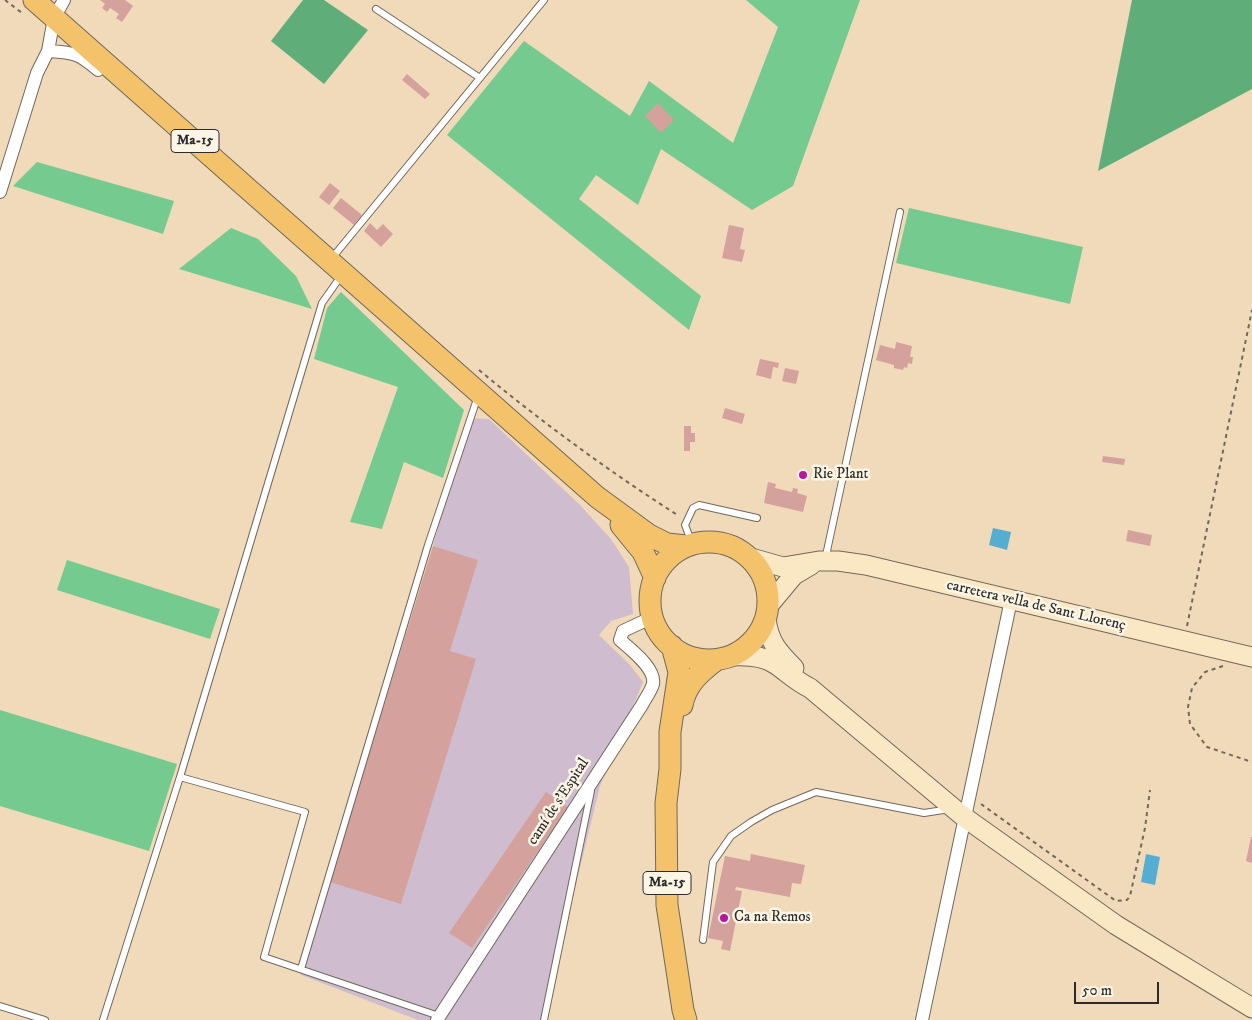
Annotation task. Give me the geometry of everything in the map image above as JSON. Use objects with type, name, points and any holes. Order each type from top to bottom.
[{"type":"main road","name":"Ma-15","points":[[34,0],[59,9],[164,114],[597,497],[649,535],[667,544],[690,545]]},
{"type":"main road","name":"Ma-15","points":[[597,497],[602,506],[639,546],[655,578]]},
{"type":"main road","name":"Ma-15","points":[[723,658],[689,656],[672,646],[659,631],[653,618],[652,589],[655,578],[667,559],[690,545],[699,542],[721,543],[751,558]]},
{"type":"main road","name":"carretera vella de Sant Llorenç","points":[[751,558],[783,567],[822,561],[866,565],[1252,658]]},
{"type":"main road","points":[[751,558],[761,572],[768,593],[767,612],[770,638],[780,656],[806,679],[810,688]]},
{"type":"main road","points":[[767,612],[794,575],[822,561]]},
{"type":"main road","name":"Ma-15","points":[[671,744],[676,733],[688,688],[699,672],[751,643],[767,612]]},
{"type":"main road","name":"Ma-15","points":[[672,646],[679,672],[675,712],[670,732],[671,744],[666,803],[667,905],[686,1020]]},
{"type":"main road","points":[[723,658],[755,656],[774,662],[801,684],[810,688],[958,813],[1116,925],[1252,1008]]},
{"type":"street","points":[[0,192],[37,73],[48,51],[59,9]]},
{"type":"street","points":[[48,51],[73,53],[85,59],[148,113],[164,114]]},
{"type":"street","points":[[922,1020],[958,813],[968,795],[1011,600]]},
{"type":"street","name":"camí de s'Espital","points":[[438,1018],[642,705],[653,683],[652,674],[646,664],[620,640],[623,631],[653,618]]},
{"type":"lane","points":[[104,1020],[180,777],[322,303],[336,267],[480,78],[544,0]]},
{"type":"lane","points":[[376,9],[480,78]]},
{"type":"lane","points":[[822,561],[900,212]]},
{"type":"lane","points":[[301,969],[428,545],[479,393]]},
{"type":"lane","points":[[690,545],[685,525],[694,508],[699,505],[756,518]]},
{"type":"lane","points":[[180,777],[305,812],[264,957],[438,1018]]},
{"type":"lane","points":[[544,1020],[593,780]]},
{"type":"lane","points":[[703,940],[713,862],[731,836],[772,810],[816,792],[924,813],[958,813]]},
{"type":"lane","points":[[0,1006],[45,1020]]},
{"type":"path","points":[[1184,641],[1252,310]]},
{"type":"path","points":[[478,369],[516,401],[647,496],[686,521]]},
{"type":"path","points":[[1229,665],[1205,672],[1192,688],[1188,707],[1190,724],[1207,747],[1252,762]]},
{"type":"path","points":[[968,795],[1116,901],[1127,900],[1130,896],[1145,828],[1150,790]]},
{"type":"shaded area","points":[[468,418],[489,419],[580,505],[611,539],[629,567],[633,614],[611,621],[599,635],[630,665],[643,682],[600,786],[543,1020],[418,1020],[301,975],[433,546]]},
{"type":"green space","points":[[303,0],[324,0],[368,30],[324,84],[271,41]]},
{"type":"green space","points":[[746,0],[860,0],[793,186],[752,210],[661,149],[638,205],[596,175],[579,199],[701,296],[689,330],[447,135],[524,41],[630,116],[649,81],[733,143],[778,27]]},
{"type":"green space","points":[[1132,0],[1252,0],[1252,89],[1098,171]]},
{"type":"green space","points":[[37,162],[174,201],[163,234],[13,186]]},
{"type":"green space","points":[[909,208],[1083,247],[1070,304],[896,263]]},
{"type":"green space","points":[[231,228],[258,239],[296,276],[312,309],[179,269]]},
{"type":"green space","points":[[341,292],[464,410],[443,478],[404,462],[382,529],[350,522],[398,387],[314,359],[327,308]]},
{"type":"green space","points":[[67,560],[220,609],[210,639],[57,590]]},
{"type":"green space","points":[[0,710],[177,764],[149,851],[0,806]]},
{"type":"water","points":[[993,528],[1011,532],[1007,550],[989,545]]},
{"type":"water","points":[[1146,854],[1160,857],[1155,885],[1141,882]]},
{"type":"building","points":[[100,0],[125,0],[133,6],[122,22],[116,18],[119,14],[110,8],[107,12],[102,8],[105,4]]},
{"type":"building","points":[[407,74],[430,94],[425,99],[402,80]]},
{"type":"building","points":[[658,103],[674,120],[661,133],[645,116]]},
{"type":"building","points":[[330,183],[340,191],[329,205],[319,197]]},
{"type":"building","points":[[341,198],[362,215],[354,225],[333,208]]},
{"type":"building","points":[[370,223],[377,230],[383,224],[393,234],[381,247],[364,231]]},
{"type":"building","points":[[729,225],[744,228],[740,249],[745,250],[742,262],[722,258]]},
{"type":"building","points":[[896,342],[912,346],[910,357],[913,357],[912,364],[908,363],[907,368],[904,367],[903,370],[894,368],[894,365],[876,360],[880,345],[895,349]]},
{"type":"building","points":[[760,359],[779,363],[778,368],[773,367],[771,379],[756,375]]},
{"type":"building","points":[[785,368],[799,371],[796,384],[782,381]]},
{"type":"building","points":[[725,408],[745,414],[742,424],[722,418]]},
{"type":"building","points":[[684,426],[691,426],[691,433],[695,433],[695,442],[690,442],[690,451],[684,451]]},
{"type":"building","points":[[1103,456],[1125,459],[1124,465],[1102,462]]},
{"type":"building","points":[[768,482],[776,484],[775,488],[792,492],[793,488],[798,489],[797,493],[807,496],[803,512],[764,503]]},
{"type":"building","points":[[1128,530],[1152,535],[1150,546],[1126,541]]},
{"type":"building","points":[[433,546],[478,560],[450,651],[476,659],[401,904],[330,882]]},
{"type":"building","points":[[546,792],[568,807],[472,948],[449,933]]},
{"type":"building","points":[[1252,837],[1252,863],[1246,861]]},
{"type":"building","name":"Ca na Remos","points":[[751,854],[805,865],[801,884],[792,883],[790,897],[736,887],[735,890],[742,891],[730,951],[721,949],[723,941],[708,938],[725,856],[750,861]]},
{"type":"place","name":"Rie Plant","points":[[803,475]]},
{"type":"place","name":"Ca na Remos","points":[[724,918]]}]
